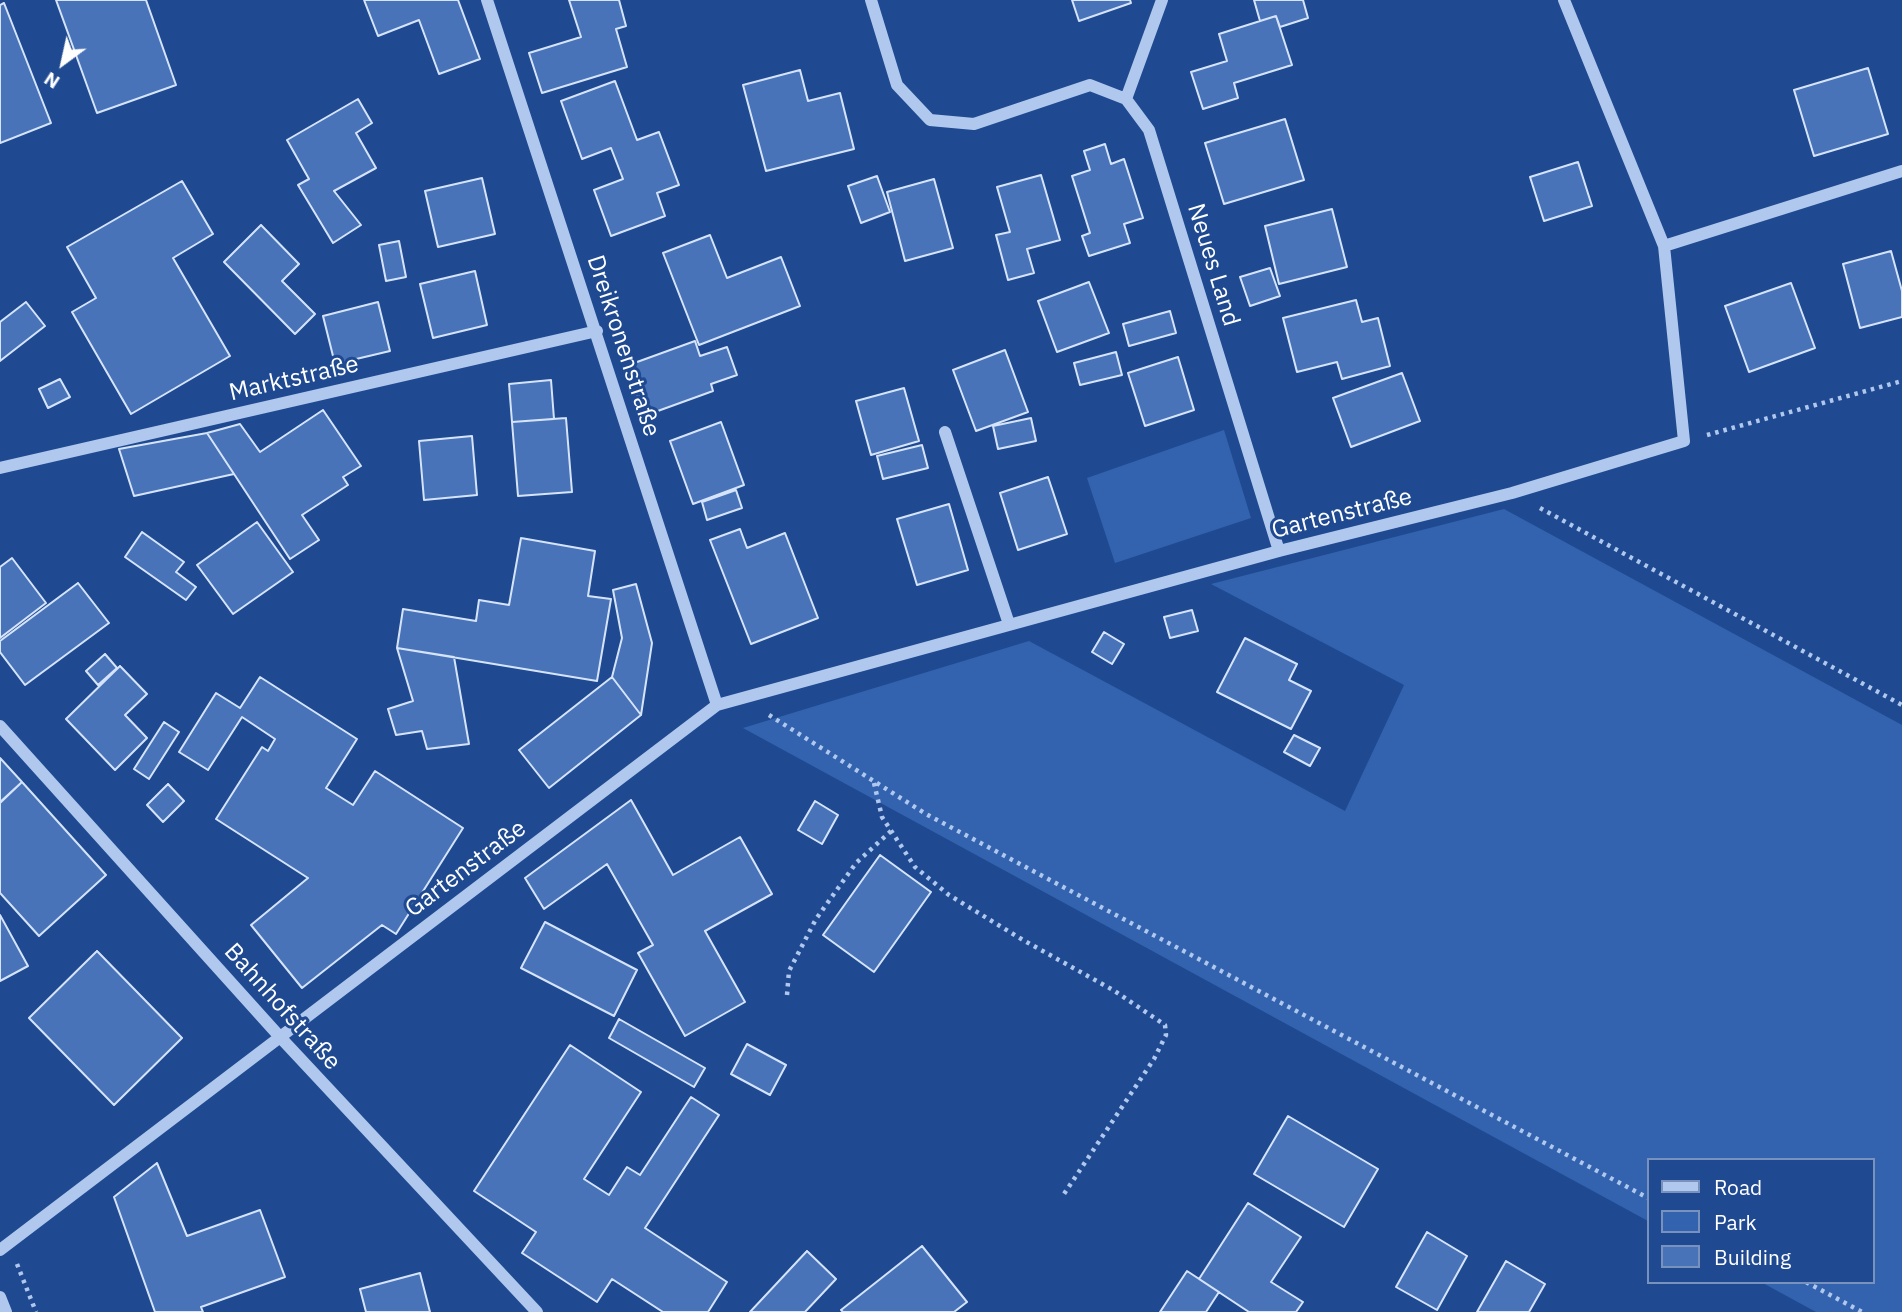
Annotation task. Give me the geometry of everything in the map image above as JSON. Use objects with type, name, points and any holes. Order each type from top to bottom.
[{"type":"street","name":"Dreikronenstraße","points":[[487,0],[717,705]]},
{"type":"street","points":[[870,0],[897,85],[930,120],[974,124],[1090,85],[1126,99],[1162,0]]},
{"type":"street","points":[[1564,0],[1664,246],[1685,441]]},
{"type":"street","name":"Neues Land","points":[[1126,99],[1149,130],[1279,551]]},
{"type":"street","points":[[1664,246],[1902,171]]},
{"type":"street","name":"Marktstraße","points":[[0,468],[597,331]]},
{"type":"street","points":[[945,432],[1009,624]]},
{"type":"street","name":"Gartenstraße","points":[[0,1250],[717,705],[1279,551],[1512,493],[1685,441]]},
{"type":"street","name":"Bahnhofstraße","points":[[0,726],[280,1037],[537,1312]]},
{"type":"street","points":[[0,1297],[6,1312]]},
{"type":"path","points":[[1685,441],[1902,381]]},
{"type":"path","points":[[1512,493],[1902,705]]},
{"type":"path","points":[[762,714],[773,716],[926,814],[1646,1197]]},
{"type":"path","points":[[874,782],[882,817],[915,867],[949,895],[1113,990],[1165,1025],[1166,1035],[1154,1059],[1064,1194]]},
{"type":"path","points":[[787,995],[789,971],[816,919],[856,863],[891,831]]},
{"type":"path","points":[[1810,1284],[1862,1312]]},
{"type":"green space","points":[[1224,430],[1251,518],[1115,563],[1087,478]]},
{"type":"green space","points":[[1504,509],[1902,725],[1902,1312],[1816,1312],[1765,1284],[1874,1284],[1874,1158],[1646,1158],[1646,1220],[743,728],[1029,641],[1345,811],[1404,685],[1211,584]]},
{"type":"building","points":[[56,0],[146,0],[176,85],[97,113]]},
{"type":"building","points":[[364,0],[458,0],[480,59],[439,74],[419,20],[378,36]]},
{"type":"building","points":[[569,0],[619,0],[626,26],[616,29],[627,67],[542,93],[529,53],[581,37]]},
{"type":"building","points":[[1072,0],[1130,0],[1131,3],[1079,21]]},
{"type":"building","points":[[1254,0],[1303,0],[1308,18],[1280,27],[1276,16],[1260,21]]},
{"type":"building","points":[[4,3],[51,123],[0,143],[0,5]]},
{"type":"building","points":[[1276,16],[1292,65],[1234,83],[1238,98],[1203,109],[1191,72],[1227,61],[1219,34]]},
{"type":"building","points":[[1868,68],[1888,134],[1814,156],[1794,90]]},
{"type":"building","points":[[800,70],[808,101],[840,93],[854,149],[766,171],[743,85]]},
{"type":"building","points":[[615,81],[637,140],[659,132],[679,185],[657,193],[665,216],[611,236],[594,190],[623,179],[611,148],[582,159],[561,101]]},
{"type":"building","points":[[358,99],[372,123],[356,133],[376,168],[334,191],[361,225],[333,243],[298,185],[309,179],[287,140]]},
{"type":"building","points":[[1285,119],[1304,180],[1224,204],[1205,143]]},
{"type":"building","points":[[1105,144],[1111,164],[1124,159],[1143,218],[1124,224],[1130,243],[1089,256],[1082,236],[1090,233],[1072,176],[1090,170],[1084,151]]},
{"type":"building","points":[[1578,162],[1592,206],[1544,221],[1530,177]]},
{"type":"building","points":[[1041,175],[1060,240],[1027,249],[1034,273],[1008,280],[996,235],[1010,232],[997,187]]},
{"type":"building","points":[[877,176],[890,212],[861,223],[848,186]]},
{"type":"building","points":[[482,178],[495,234],[438,247],[425,191]]},
{"type":"building","points":[[934,179],[953,248],[905,261],[887,192]]},
{"type":"building","points":[[182,181],[213,234],[173,258],[230,356],[131,414],[72,312],[96,298],[67,247]]},
{"type":"building","points":[[1332,209],[1347,267],[1279,284],[1265,226]]},
{"type":"building","points":[[261,225],[299,264],[282,281],[315,314],[295,334],[224,262]]},
{"type":"building","points":[[710,235],[727,278],[781,257],[800,306],[699,345],[663,253]]},
{"type":"building","points":[[399,241],[406,277],[386,281],[379,245]]},
{"type":"building","points":[[1891,251],[1902,291],[1902,317],[1860,328],[1843,264]]},
{"type":"building","points":[[1270,268],[1280,296],[1250,306],[1240,277]]},
{"type":"building","points":[[475,271],[487,325],[433,338],[420,284]]},
{"type":"building","points":[[1089,282],[1109,333],[1057,352],[1038,301]]},
{"type":"building","points":[[1791,283],[1815,348],[1749,372],[1725,306]]},
{"type":"building","points":[[1356,300],[1362,322],[1378,318],[1390,366],[1342,379],[1337,362],[1297,372],[1283,318]]},
{"type":"building","points":[[26,302],[45,326],[0,361],[0,322]]},
{"type":"building","points":[[378,302],[390,351],[335,364],[323,316]]},
{"type":"building","points":[[1170,311],[1176,333],[1129,346],[1123,324]]},
{"type":"building","points":[[695,341],[700,356],[727,347],[737,375],[711,384],[713,391],[644,416],[626,366]]},
{"type":"building","points":[[1005,350],[1028,412],[976,431],[953,370]]},
{"type":"building","points":[[1116,352],[1122,375],[1080,385],[1074,363]]},
{"type":"building","points":[[1178,357],[1194,410],[1145,426],[1128,373]]},
{"type":"building","points":[[1402,373],[1420,421],[1351,447],[1333,398]]},
{"type":"building","points":[[60,379],[70,397],[48,408],[39,389]]},
{"type":"building","points":[[551,380],[554,419],[512,422],[509,384]]},
{"type":"building","points":[[904,388],[919,441],[871,455],[856,401]]},
{"type":"building","points":[[323,410],[361,466],[343,477],[348,485],[302,515],[319,540],[290,559],[207,433],[240,424],[260,452]]},
{"type":"building","points":[[566,418],[572,492],[518,496],[512,422]]},
{"type":"building","points":[[1031,418],[1036,441],[998,449],[993,426]]},
{"type":"building","points":[[721,422],[744,485],[693,504],[670,441]]},
{"type":"building","points":[[207,433],[234,474],[134,496],[119,449]]},
{"type":"building","points":[[472,436],[477,495],[424,500],[419,441]]},
{"type":"building","points":[[922,445],[928,468],[883,479],[877,456]]},
{"type":"building","points":[[1048,477],[1067,534],[1018,550],[1000,493]]},
{"type":"building","points":[[736,490],[742,508],[707,520],[702,502]]},
{"type":"building","points":[[949,504],[968,570],[917,585],[897,519]]},
{"type":"building","points":[[257,522],[293,572],[233,614],[197,565]]},
{"type":"building","points":[[740,529],[747,548],[785,533],[818,618],[751,644],[710,540]]},
{"type":"building","points":[[142,532],[184,562],[176,572],[196,587],[186,600],[125,557]]},
{"type":"building","points":[[521,538],[595,551],[588,596],[611,599],[597,681],[397,648],[403,609],[476,621],[479,600],[509,605]]},
{"type":"building","points":[[12,558],[46,603],[0,638],[0,567]]},
{"type":"building","points":[[78,583],[109,623],[25,685],[0,652],[0,641]]},
{"type":"building","points":[[636,584],[652,643],[641,715],[612,677],[622,638],[613,590]]},
{"type":"building","points":[[1192,610],[1198,631],[1170,638],[1164,617]]},
{"type":"building","points":[[1104,632],[1124,644],[1112,664],[1092,652]]},
{"type":"building","points":[[1245,638],[1297,664],[1289,680],[1311,691],[1291,729],[1217,692]]},
{"type":"building","points":[[397,648],[454,657],[469,744],[427,749],[422,731],[396,735],[388,709],[413,701]]},
{"type":"building","points":[[105,654],[117,668],[98,685],[86,671]]},
{"type":"building","points":[[120,666],[147,694],[125,715],[147,738],[115,770],[66,719]]},
{"type":"building","points":[[260,677],[357,739],[326,788],[353,805],[375,771],[463,828],[396,934],[382,925],[302,988],[251,925],[308,878],[216,819],[262,747],[268,751],[275,739],[242,717],[208,770],[179,752],[216,693],[240,708]]},
{"type":"building","points":[[612,677],[641,715],[549,788],[519,750]]},
{"type":"building","points":[[164,722],[179,732],[149,779],[134,769]]},
{"type":"building","points":[[1294,735],[1320,748],[1310,766],[1284,752]]},
{"type":"building","points":[[0,758],[22,782],[0,802]]},
{"type":"building","points":[[22,782],[106,875],[39,936],[0,893],[0,803]]},
{"type":"building","points":[[168,784],[184,801],[163,822],[147,805]]},
{"type":"building","points":[[631,800],[673,875],[740,837],[772,894],[705,931],[745,1002],[685,1036],[638,953],[653,945],[607,864],[544,909],[525,878]]},
{"type":"building","points":[[815,801],[838,815],[822,844],[798,830]]},
{"type":"building","points":[[880,855],[931,892],[874,972],[823,935]]},
{"type":"building","points":[[0,915],[28,966],[0,981]]},
{"type":"building","points":[[545,922],[637,970],[614,1016],[521,968]]},
{"type":"building","points":[[97,951],[182,1038],[114,1105],[29,1018]]},
{"type":"building","points":[[619,1019],[705,1068],[694,1087],[609,1038]]},
{"type":"building","points":[[747,1044],[786,1065],[770,1095],[731,1074]]},
{"type":"building","points":[[570,1045],[641,1092],[584,1179],[609,1195],[627,1167],[640,1175],[691,1097],[719,1115],[645,1228],[727,1282],[708,1312],[663,1312],[612,1279],[597,1302],[522,1253],[536,1232],[474,1191]]},
{"type":"building","points":[[1288,1116],[1378,1169],[1344,1227],[1254,1174]]},
{"type":"building","points":[[157,1163],[187,1236],[260,1210],[285,1277],[201,1307],[203,1312],[155,1312],[114,1197]]},
{"type":"building","points":[[1248,1203],[1301,1237],[1271,1282],[1303,1302],[1296,1312],[1249,1312],[1199,1279]]},
{"type":"building","points":[[1427,1232],[1467,1256],[1437,1310],[1396,1287]]},
{"type":"building","points":[[922,1246],[967,1302],[954,1312],[841,1310]]},
{"type":"building","points":[[807,1251],[836,1279],[805,1312],[750,1312]]},
{"type":"building","points":[[1506,1261],[1545,1284],[1529,1312],[1477,1312]]},
{"type":"building","points":[[1187,1271],[1219,1292],[1206,1312],[1160,1312]]},
{"type":"building","points":[[420,1273],[430,1312],[366,1312],[360,1289]]}]
